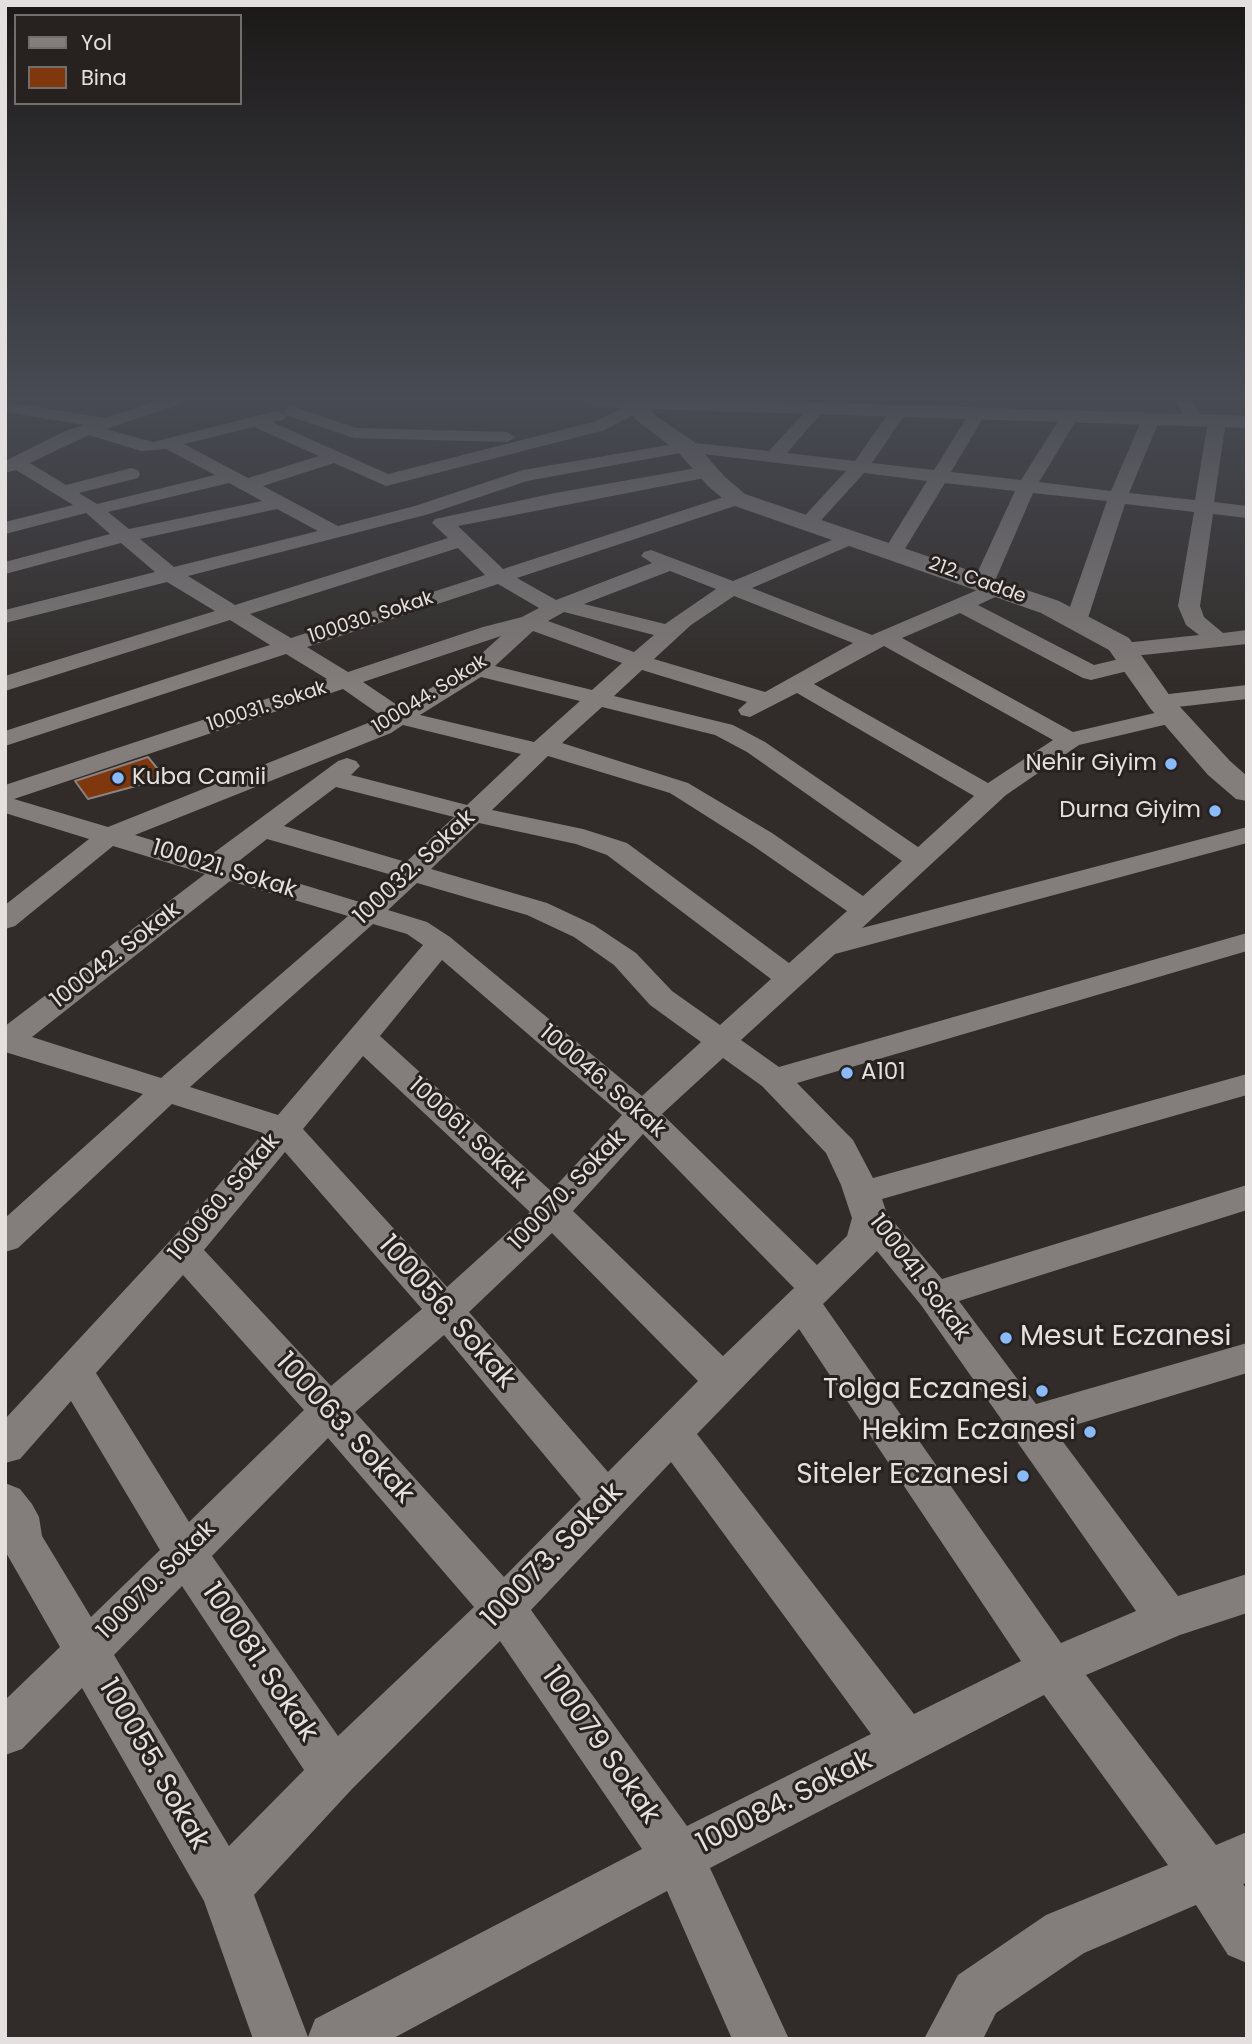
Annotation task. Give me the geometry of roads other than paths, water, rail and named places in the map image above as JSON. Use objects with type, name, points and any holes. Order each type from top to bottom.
[{"type":"street","points":[[73,496],[127,536],[171,575],[346,681],[403,719],[541,749],[679,788],[762,839],[864,910]]},
{"type":"street","points":[[5,528],[144,496]]},
{"type":"street","points":[[272,496],[335,532]]},
{"type":"street","points":[[5,617],[422,510],[460,496]]},
{"type":"street","points":[[442,523],[570,496]]},
{"type":"street","name":"212. Cadde","points":[[734,496],[1050,607],[1119,644],[1166,709],[1219,768],[1247,792]]},
{"type":"street","points":[[808,523],[833,496]]},
{"type":"street","points":[[893,552],[929,496]]},
{"type":"street","points":[[724,730],[738,716],[796,683],[877,640],[959,604],[991,585],[1023,496]]},
{"type":"street","points":[[1113,496],[1247,512]]},
{"type":"street","points":[[1206,496],[1189,606],[1194,620],[1217,639]]},
{"type":"street","points":[[1076,621],[1118,497]]},
{"type":"street","name":"100030. Sokak","points":[[5,739],[737,499]]},
{"type":"street","points":[[13,580],[127,536],[283,502]]},
{"type":"street","points":[[422,510],[463,540],[498,576],[559,606],[669,632]]},
{"type":"street","name":"100032. Sokak","points":[[5,1239],[165,1092],[369,913],[541,749],[682,620],[733,589],[851,538]]},
{"type":"street","points":[[612,539],[733,589],[877,640],[1070,740]]},
{"type":"street","points":[[5,684],[463,540]]},
{"type":"street","name":"100044. Sokak","points":[[5,920],[109,836],[403,719],[478,669],[530,622],[559,606],[669,564]]},
{"type":"street","points":[[13,580],[53,604]]},
{"type":"street","points":[[959,604],[1091,673],[1128,657],[1217,639],[1247,637]]},
{"type":"street","points":[[530,622],[637,661],[767,700]]},
{"type":"street","name":"100031. Sokak","points":[[7,805],[346,681],[530,622]]},
{"type":"street","points":[[478,669],[724,730],[756,747],[919,860]]},
{"type":"street","points":[[796,683],[990,795]]},
{"type":"street","name":"100070. Sokak","points":[[5,1733],[329,1411],[446,1311],[552,1212],[642,1114],[990,795],[1070,740],[1166,709],[1247,692]]},
{"type":"street","name":"100042. Sokak","points":[[7,1041],[221,868],[263,829],[403,719]]},
{"type":"street","points":[[331,778],[473,814],[583,837],[617,849],[789,978]]},
{"type":"street","name":"100021. Sokak","points":[[7,805],[417,928],[440,943]]},
{"type":"street","name":"100041. Sokak","points":[[263,829],[537,909],[584,931],[625,959],[661,998],[774,1079],[841,1148],[866,1205],[1168,1619]]},
{"type":"street","points":[[821,948],[1247,835]]},
{"type":"street","points":[[774,1079],[1247,942]]},
{"type":"street","name":"100060. Sokak","points":[[5,1447],[183,1251],[282,1128],[440,943]]},
{"type":"street","name":"100046. Sokak","points":[[440,943],[642,1114],[810,1295],[1052,1668],[1226,1866],[1247,1936]]},
{"type":"street","name":"100061. Sokak","points":[[361,1036],[552,1212],[723,1381]]},
{"type":"street","points":[[7,1041],[282,1128]]},
{"type":"street","points":[[866,1205],[1247,1084]]},
{"type":"street","name":"100056. Sokak","points":[[282,1128],[446,1311],[607,1500]]},
{"type":"street","points":[[934,1295],[1247,1197]]},
{"type":"street","name":"100073. Sokak","points":[[225,1888],[335,1773],[503,1608],[723,1381],[864,1241],[866,1205]]},
{"type":"street","name":"100063. Sokak","points":[[183,1251],[503,1608]]},
{"type":"street","points":[[1027,1423],[1247,1358]]},
{"type":"street","name":"100081. Sokak","points":[[75,1373],[185,1553],[335,1773]]},
{"type":"street","points":[[673,1433],[906,1742]]},
{"type":"street","name":"100055. Sokak","points":[[11,1532],[87,1652],[225,1888],[281,2039]]},
{"type":"street","name":"100084. Sokak","points":[[335,2039],[678,1857],[1052,1668],[1168,1619],[1247,1593]]},
{"type":"street","name":"100079 Sokak","points":[[503,1608],[678,1857],[761,2039]]},
{"type":"street","points":[[953,2038],[977,1994],[1065,1934],[1226,1866]]},
{"type":"place","name":"Nehir Giyim","points":[[1171,764]]},
{"type":"place","name":"Kuba Camii","points":[[118,778]]},
{"type":"place","name":"Durna Giyim","points":[[1215,811]]},
{"type":"place","name":"A101","points":[[847,1073]]},
{"type":"place","name":"Mesut Eczanesi","points":[[1006,1338]]},
{"type":"place","name":"Tolga Eczanesi","points":[[1042,1391]]},
{"type":"place","name":"Hekim Eczanesi","points":[[1090,1432]]},
{"type":"place","name":"Siteler Eczanesi","points":[[1023,1476]]}]
